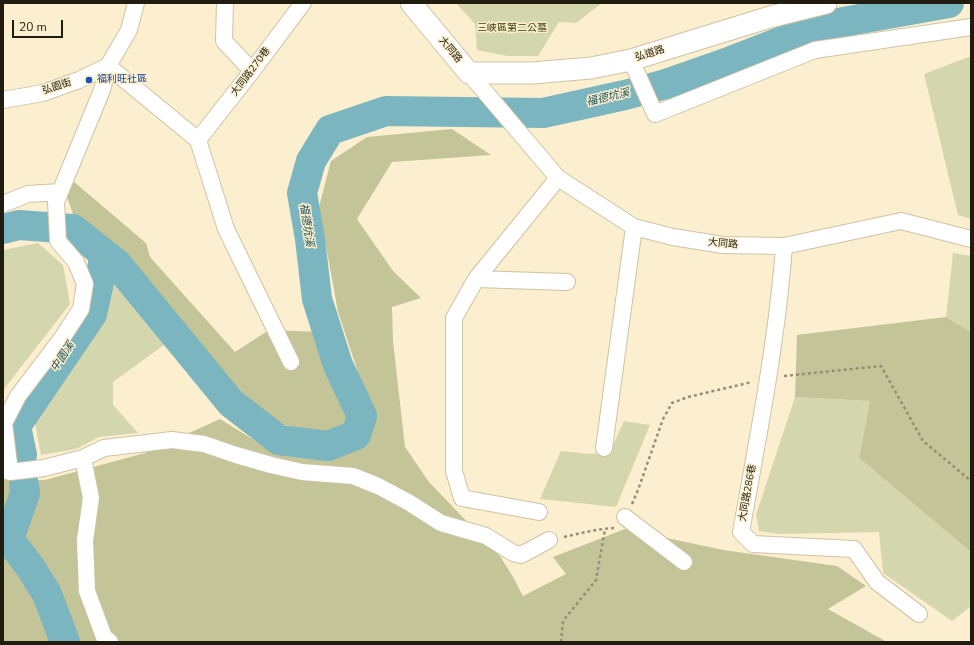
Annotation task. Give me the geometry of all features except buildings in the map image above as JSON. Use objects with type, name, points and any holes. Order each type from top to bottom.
[{"type":"street","points":[[136,3],[129,30],[108,66],[102,90],[58,197],[58,241],[76,262],[85,284],[81,309],[62,338],[18,396],[4,423],[6,471],[44,468],[83,458],[104,448],[118,446],[172,440],[204,444],[236,456],[302,472],[353,476],[378,486],[408,502],[441,523],[486,536],[513,553],[521,555],[550,540]]},
{"type":"street","points":[[224,3],[224,41],[252,71]]},
{"type":"street","name":"大同路270巷","points":[[198,140],[303,3]]},
{"type":"street","name":"大同路","points":[[411,3],[558,178],[634,227],[673,237],[723,245],[784,246],[901,221],[971,239]]},
{"type":"street","name":"弘道路","points":[[469,73],[532,73],[591,68],[634,67],[770,17],[826,3]]},
{"type":"street","points":[[634,67],[655,114],[815,50],[971,27]]},
{"type":"street","points":[[108,66],[198,140],[226,230],[291,362]]},
{"type":"street","name":"弘園街","points":[[3,100],[43,93],[79,80],[108,66]]},
{"type":"street","points":[[539,512],[462,498],[454,471],[454,318],[476,279],[558,178]]},
{"type":"street","points":[[3,204],[28,194],[58,197]]},
{"type":"street","points":[[604,448],[634,227]]},
{"type":"street","name":"大同路286巷","points":[[784,246],[782,276],[768,378],[741,532],[753,544],[854,549],[876,582],[919,614]]},
{"type":"street","points":[[476,279],[567,282]]},
{"type":"street","points":[[83,458],[91,498],[85,540],[87,591],[104,637],[110,642]]},
{"type":"street","points":[[625,517],[684,562]]},
{"type":"path","points":[[550,540],[586,532],[616,528],[625,517],[638,490],[663,419],[672,403],[688,397],[768,378],[881,366],[923,441],[971,481]]},
{"type":"path","points":[[561,642],[563,621],[596,580],[605,529]]},
{"type":"green space","name":"三峽區第二公墓","points":[[456,3],[602,3],[576,23],[559,22],[538,56],[508,56],[477,50],[475,24]]},
{"type":"green space","points":[[971,56],[971,219],[958,215],[924,74]]},
{"type":"green space","points":[[452,129],[491,155],[392,162],[357,219],[393,271],[421,298],[392,307],[393,341],[405,447],[429,482],[500,556],[523,596],[566,574],[553,557],[625,529],[723,550],[837,566],[866,586],[828,609],[887,642],[3,642],[3,480],[45,480],[145,453],[220,419],[267,448],[331,457],[368,445],[372,414],[338,312],[319,207],[331,161],[367,137]]},
{"type":"green space","points":[[73,181],[146,243],[150,257],[235,352],[269,330],[321,332],[330,372],[350,409],[344,427],[325,434],[284,425],[239,394],[123,257],[74,217],[67,197]]},
{"type":"green space","points":[[38,243],[63,265],[70,304],[3,391],[3,250]]},
{"type":"green space","points":[[953,253],[971,256],[971,332],[946,317]]},
{"type":"green space","points":[[111,280],[168,342],[113,382],[113,405],[138,433],[99,437],[76,449],[41,455],[35,423],[101,315]]},
{"type":"green space","points":[[946,317],[971,332],[971,552],[859,458],[870,401],[795,397],[797,335]]},
{"type":"green space","points":[[795,397],[870,401],[859,458],[971,552],[971,606],[952,621],[883,573],[879,532],[779,534],[759,531],[756,515]]},
{"type":"green space","points":[[624,421],[650,425],[616,507],[540,499],[561,451],[590,454],[610,452]]},
{"type":"waterway","name":"福德坑溪","points":[[3,229],[19,225],[73,229],[117,264],[231,403],[279,440],[328,446],[356,435],[362,416],[338,365],[317,299],[310,239],[302,193],[311,161],[330,130],[386,111],[543,113],[625,95],[666,84],[726,63],[821,26],[949,3]]},
{"type":"waterway","name":"中園溪","points":[[22,455],[16,426],[92,314],[105,255]]},
{"type":"waterway","name":"中園溪","points":[[24,485],[25,493],[9,539],[30,567],[47,594],[65,642]]},
{"type":"place","name":"福利旺社區","points":[[89,80]]}]
